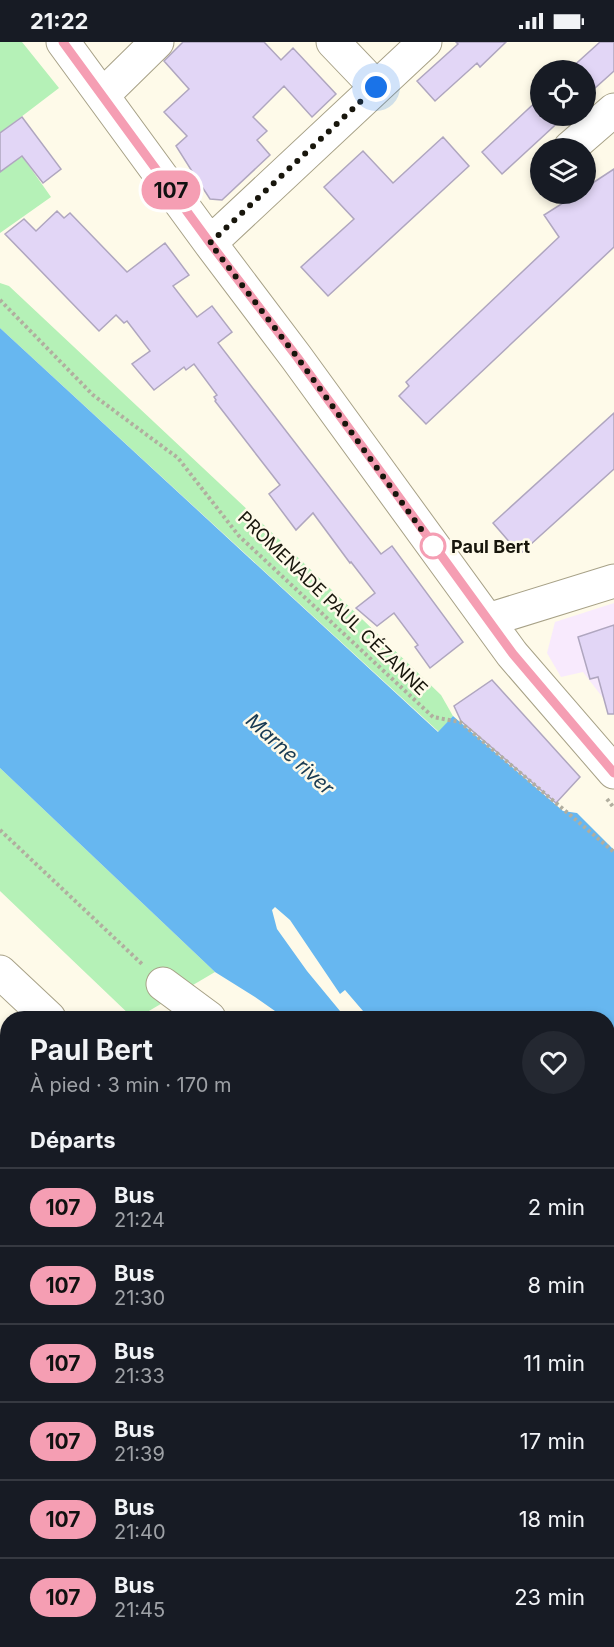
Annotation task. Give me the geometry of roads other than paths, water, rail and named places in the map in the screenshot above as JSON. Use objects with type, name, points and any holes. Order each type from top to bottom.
[{"type":"main road","points":[[63,42],[210,243],[297,357],[513,654],[614,772]]},
{"type":"main road","points":[[103,95],[157,42]]},
{"type":"main road","points":[[333,42],[376,87]]},
{"type":"main road","points":[[210,243],[425,42]]},
{"type":"main road","points":[[582,138],[614,110]]},
{"type":"main road","points":[[488,620],[614,581]]},
{"type":"main road","points":[[0,972],[42,1011]]},
{"type":"main road","points":[[163,984],[200,1011]]},
{"type":"water","name":"Marne river","points":[[0,328],[438,732],[453,716],[563,811],[577,813],[614,850],[614,1011],[363,1011],[345,990],[340,994],[290,920],[275,907],[272,910],[277,929],[340,1011],[275,1011],[215,972],[0,768]]},
{"type":"place","name":"Paul Bert","points":[[433,546]]}]
